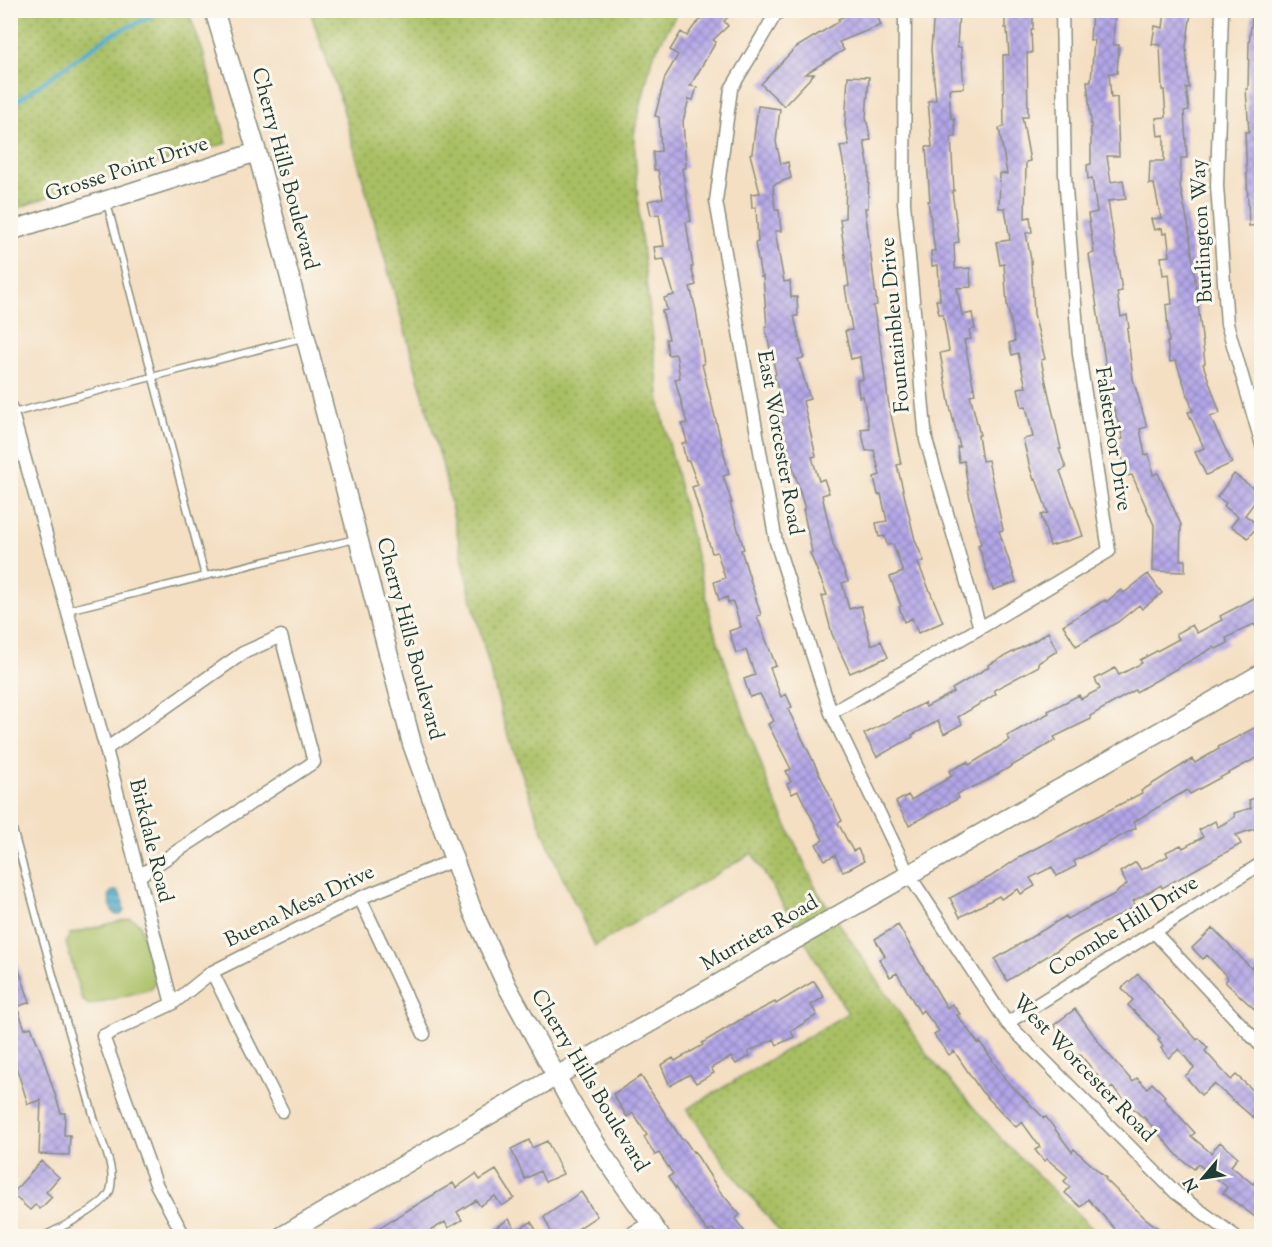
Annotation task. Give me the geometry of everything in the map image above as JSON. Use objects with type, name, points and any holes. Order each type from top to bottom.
[{"type":"street","name":"Cherry Hills Boulevard","points":[[214,10],[257,152],[412,744],[473,912],[496,963],[556,1077],[601,1152],[655,1230]]},
{"type":"street","name":"East Worcester Road","points":[[782,10],[775,15],[731,88],[716,201],[776,542],[831,713],[909,875]]},
{"type":"street","name":"Fountainbleu Drive","points":[[905,10],[904,203],[926,440],[980,628]]},
{"type":"street","name":"Falsterbor Drive","points":[[831,713],[1109,551],[1078,342],[1065,176],[1062,10]]},
{"type":"street","name":"Burlington Way","points":[[1222,10],[1216,186],[1227,324],[1262,446]]},
{"type":"street","name":"Grosse Point Drive","points":[[10,231],[257,152]]},
{"type":"street","name":"Birkdale Road","points":[[12,410],[106,749],[172,1004]]},
{"type":"street","points":[[106,749],[243,652],[281,636],[314,762],[139,876]]},
{"type":"street","name":"Murrieta Road","points":[[282,1236],[1262,673]]},
{"type":"street","name":"Buena Mesa Drive","points":[[172,1004],[212,972],[360,898],[454,860]]},
{"type":"street","name":"Coombe Hill Drive","points":[[1007,1023],[1262,863]]},
{"type":"street","name":"West Worcester Road","points":[[909,875],[1007,1023],[1176,1193],[1235,1236]]},
{"type":"street","points":[[360,898],[424,1034]]},
{"type":"street","points":[[1154,932],[1262,1047]]},
{"type":"street","points":[[212,972],[282,1111]]},
{"type":"street","points":[[172,1004],[103,1036],[156,1184],[184,1236]]},
{"type":"street","points":[[627,1236],[655,1230]]},
{"type":"lane","points":[[106,200],[205,576]]},
{"type":"lane","points":[[12,410],[306,337]]},
{"type":"lane","points":[[68,610],[359,538]]},
{"type":"lane","points":[[10,818],[46,955],[112,1174],[110,1192],[105,1199],[44,1236]]},
{"type":"green space","points":[[11,10],[188,11],[203,52],[227,143],[68,189],[11,211]]},
{"type":"green space","points":[[310,11],[678,11],[652,58],[634,134],[639,219],[661,410],[714,630],[770,790],[818,892],[929,1057],[1004,1142],[1100,1236],[783,1236],[728,1168],[687,1109],[848,1013],[752,853],[595,946],[538,819],[505,726],[470,593],[442,463],[340,98]]},
{"type":"green space","points":[[131,918],[140,924],[155,982],[151,989],[89,1005],[82,1000],[66,942],[70,934]]},
{"type":"water","points":[[118,891],[122,898],[124,911],[121,915],[116,915],[110,905],[110,893]]},
{"type":"building","points":[[711,10],[736,10],[724,21],[728,26],[713,40],[716,42],[690,86],[697,87],[693,100],[689,99],[683,121],[686,168],[682,168],[691,221],[686,222],[693,267],[691,267],[696,285],[690,287],[696,310],[704,364],[702,364],[729,474],[723,476],[744,549],[741,550],[761,615],[757,616],[776,666],[770,668],[781,697],[786,694],[792,707],[788,709],[842,821],[838,823],[853,851],[858,849],[864,861],[843,872],[835,855],[825,860],[816,844],[823,840],[798,791],[792,794],[787,784],[791,782],[786,771],[791,769],[768,724],[774,721],[760,694],[750,697],[744,679],[755,675],[746,650],[736,653],[729,631],[741,627],[733,602],[728,603],[727,597],[719,600],[714,582],[725,578],[717,552],[712,553],[692,487],[698,485],[689,461],[686,461],[682,443],[687,442],[682,424],[687,423],[675,379],[680,378],[676,354],[668,355],[666,339],[669,339],[662,311],[667,310],[664,298],[674,295],[664,259],[656,260],[654,247],[664,246],[659,214],[651,215],[648,201],[663,198],[658,170],[654,170],[653,152],[661,151],[659,117],[655,116],[665,77],[678,55],[670,50],[681,32],[687,36]]},
{"type":"building","points":[[857,10],[875,10],[881,25],[839,42],[844,50],[805,74],[814,74],[784,106],[761,84],[795,48],[840,21],[838,19]]},
{"type":"building","points":[[934,10],[959,10],[957,47],[961,47],[964,88],[949,89],[951,118],[954,118],[956,137],[951,137],[954,191],[952,191],[959,242],[954,243],[955,269],[970,268],[971,287],[957,288],[962,315],[972,313],[975,329],[969,330],[971,339],[964,340],[975,394],[970,395],[980,435],[978,435],[982,461],[988,460],[1003,530],[999,531],[1016,582],[993,590],[978,545],[981,544],[964,461],[959,462],[957,447],[960,447],[940,353],[949,351],[943,314],[939,314],[936,300],[940,300],[938,265],[932,266],[931,251],[935,251],[928,201],[930,201],[926,147],[932,147],[928,101],[936,100],[931,50]]},
{"type":"building","points":[[1005,10],[1033,10],[1032,53],[1027,53],[1028,117],[1022,117],[1030,161],[1026,162],[1025,218],[1030,217],[1032,232],[1026,233],[1031,260],[1034,314],[1045,359],[1041,360],[1061,449],[1059,449],[1066,468],[1060,471],[1083,536],[1050,546],[1041,515],[1048,513],[1036,479],[1034,480],[1023,439],[1033,437],[1026,406],[1022,407],[1018,388],[1026,387],[1018,353],[1012,355],[1009,343],[1015,341],[1007,305],[1004,264],[1000,265],[996,242],[1010,240],[1005,208],[999,208],[1000,173],[1007,174],[999,128],[1004,127],[1003,55],[1009,55]]},
{"type":"building","points":[[1092,10],[1115,10],[1113,45],[1119,45],[1117,73],[1109,73],[1111,98],[1117,97],[1119,156],[1107,156],[1111,182],[1123,180],[1126,199],[1108,201],[1122,291],[1117,292],[1121,317],[1127,315],[1133,379],[1147,427],[1140,429],[1145,455],[1149,454],[1153,475],[1158,473],[1181,525],[1180,560],[1185,560],[1185,572],[1153,571],[1154,525],[1132,475],[1126,476],[1119,440],[1123,439],[1110,395],[1089,254],[1094,253],[1088,214],[1097,212],[1092,178],[1088,179],[1087,165],[1091,164],[1091,122],[1087,81],[1091,81],[1094,40],[1090,40]]},
{"type":"building","points":[[1165,10],[1191,13],[1186,47],[1189,88],[1186,88],[1189,110],[1184,111],[1187,158],[1181,158],[1180,186],[1189,229],[1205,363],[1203,364],[1220,413],[1210,417],[1232,463],[1206,475],[1195,452],[1204,448],[1188,412],[1193,411],[1176,361],[1170,362],[1166,305],[1172,304],[1169,274],[1163,275],[1161,257],[1170,256],[1167,233],[1163,234],[1162,228],[1154,230],[1151,219],[1161,218],[1154,184],[1149,184],[1150,161],[1164,161],[1164,135],[1158,136],[1156,118],[1166,117],[1160,45],[1152,44],[1155,26],[1163,28]]},
{"type":"building","points":[[1253,10],[1262,10],[1262,225],[1249,226],[1245,132],[1249,132],[1246,89],[1248,89],[1249,43]]},
{"type":"building","points":[[848,76],[869,77],[866,118],[871,140],[864,141],[869,169],[868,208],[865,208],[877,305],[873,306],[901,464],[897,465],[915,540],[924,561],[918,563],[943,622],[918,633],[912,618],[904,622],[899,607],[901,606],[890,577],[903,572],[893,544],[887,545],[885,536],[879,537],[876,523],[887,521],[881,494],[878,495],[874,477],[880,475],[874,450],[866,451],[861,429],[869,428],[863,396],[859,397],[857,380],[863,379],[860,357],[851,359],[845,331],[852,330],[845,287],[849,286],[840,219],[845,218],[846,177],[840,146],[849,145],[845,125]]},
{"type":"building","points":[[758,106],[780,109],[776,142],[781,164],[788,162],[791,178],[773,185],[775,210],[779,210],[781,231],[775,231],[784,282],[790,281],[791,297],[797,297],[798,316],[794,316],[804,358],[798,359],[810,399],[803,401],[816,456],[812,457],[819,481],[824,479],[829,493],[822,495],[833,544],[848,581],[842,583],[849,609],[861,606],[871,645],[881,641],[888,657],[850,673],[832,634],[822,596],[827,595],[810,553],[812,552],[803,509],[805,509],[780,416],[785,415],[774,375],[776,374],[765,327],[767,327],[763,276],[761,277],[755,243],[758,242],[756,207],[752,208],[751,194],[760,193],[750,154],[752,153]]},
{"type":"building","points":[[1234,474],[1261,494],[1245,515],[1258,525],[1248,538],[1231,526],[1238,517],[1224,506],[1226,503],[1217,497]]},
{"type":"building","points":[[1148,574],[1162,593],[1142,609],[1139,605],[1118,622],[1076,646],[1063,625],[1105,600],[1106,602],[1121,590],[1124,593]]},
{"type":"building","points":[[1262,594],[1262,638],[1254,624],[1226,638],[1228,643],[1216,649],[1214,647],[1136,692],[1135,690],[1090,716],[1091,719],[1054,737],[1056,740],[986,781],[957,794],[959,798],[909,825],[896,802],[908,795],[911,800],[952,776],[949,771],[967,762],[969,765],[1010,740],[1007,736],[1049,713],[1048,711],[1079,695],[1081,699],[1100,689],[1095,679],[1115,668],[1119,675],[1142,663],[1140,660],[1179,639],[1176,634],[1192,625],[1197,633],[1222,620],[1220,616]]},
{"type":"building","points":[[1048,632],[1057,651],[1038,663],[1039,666],[994,690],[996,694],[958,717],[962,724],[944,734],[938,721],[877,757],[864,734],[924,703],[926,707],[954,692],[952,689],[989,667],[988,665]]},
{"type":"building","points":[[1262,724],[1262,755],[1190,794],[1187,790],[1133,822],[1136,828],[1074,861],[1076,866],[1057,876],[1052,867],[1030,878],[1035,886],[1021,894],[1018,889],[1001,899],[999,896],[960,917],[950,898],[990,877],[1023,855],[1142,793],[1141,791],[1192,759],[1195,763],[1219,749],[1218,747]]},
{"type":"building","points":[[1262,796],[1262,832],[1259,833],[1257,828],[1236,835],[1241,844],[1162,888],[1161,885],[1133,901],[1136,906],[1078,937],[1007,981],[995,959],[1066,916],[1067,919],[1113,895],[1127,884],[1120,872],[1136,862],[1141,870],[1168,856],[1166,852],[1181,845],[1183,848],[1203,837],[1199,830],[1215,821],[1218,827],[1235,817],[1234,813],[1251,808],[1249,800]]},
{"type":"building","points":[[898,925],[947,1008],[952,1004],[960,1014],[957,1015],[978,1043],[980,1042],[1006,1080],[1044,1118],[1046,1117],[1072,1152],[1074,1149],[1144,1217],[1168,1236],[1121,1236],[1088,1199],[1081,1207],[1065,1193],[1070,1187],[1064,1181],[1068,1177],[1047,1159],[1044,1161],[1035,1150],[1040,1147],[1022,1122],[1016,1127],[981,1091],[954,1051],[949,1055],[934,1035],[939,1031],[923,1010],[920,1013],[897,973],[890,977],[879,959],[885,956],[875,939]]},
{"type":"building","points":[[1213,928],[1251,968],[1254,966],[1262,973],[1262,1016],[1225,982],[1228,978],[1207,955],[1203,959],[1192,948]]},
{"type":"building","points":[[10,950],[12,950],[30,1002],[17,1007],[25,1029],[31,1027],[61,1113],[65,1113],[64,1135],[70,1135],[69,1155],[39,1154],[41,1100],[28,1104],[13,1057],[10,1058]]},
{"type":"building","points":[[1138,974],[1197,1040],[1199,1038],[1208,1048],[1205,1051],[1231,1080],[1236,1075],[1262,1098],[1262,1125],[1214,1084],[1201,1095],[1185,1076],[1194,1068],[1179,1049],[1169,1058],[1161,1048],[1163,1046],[1158,1040],[1160,1038],[1128,1005],[1133,1000],[1122,988]]},
{"type":"building","points":[[814,981],[824,997],[811,1005],[817,1015],[791,1031],[794,1037],[777,1045],[774,1039],[748,1052],[750,1056],[736,1064],[731,1057],[711,1068],[714,1073],[696,1083],[690,1074],[670,1086],[661,1065],[673,1058],[675,1061],[740,1020],[775,1002],[776,1004]]},
{"type":"building","points":[[1075,1009],[1104,1049],[1133,1082],[1137,1078],[1147,1088],[1152,1083],[1165,1096],[1163,1098],[1195,1133],[1191,1136],[1211,1153],[1220,1142],[1238,1157],[1231,1166],[1253,1184],[1255,1182],[1262,1187],[1262,1222],[1223,1193],[1227,1187],[1198,1164],[1194,1169],[1179,1157],[1144,1117],[1112,1087],[1109,1090],[1080,1054],[1078,1057],[1054,1025]]},
{"type":"building","points":[[641,1076],[682,1140],[684,1139],[694,1151],[719,1190],[740,1215],[735,1219],[748,1236],[718,1236],[713,1229],[708,1232],[668,1177],[673,1174],[659,1153],[655,1155],[644,1137],[647,1135],[633,1113],[627,1117],[613,1094]]},
{"type":"building","points":[[529,1140],[532,1148],[547,1141],[563,1174],[545,1182],[540,1171],[525,1179],[511,1149]]},
{"type":"building","points":[[41,1161],[59,1177],[46,1192],[52,1197],[40,1209],[35,1205],[30,1210],[12,1194]]},
{"type":"building","points":[[496,1170],[514,1198],[502,1206],[495,1196],[480,1206],[476,1200],[457,1212],[462,1220],[448,1228],[445,1222],[421,1236],[365,1236],[453,1183],[456,1188],[476,1174],[480,1180]]},
{"type":"building","points":[[581,1192],[597,1216],[567,1236],[553,1236],[544,1217]]},
{"type":"building","points":[[509,1219],[516,1231],[531,1222],[540,1236],[501,1236],[495,1228]]},
{"type":"waterway","points":[[10,106],[110,35],[166,10]]}]
